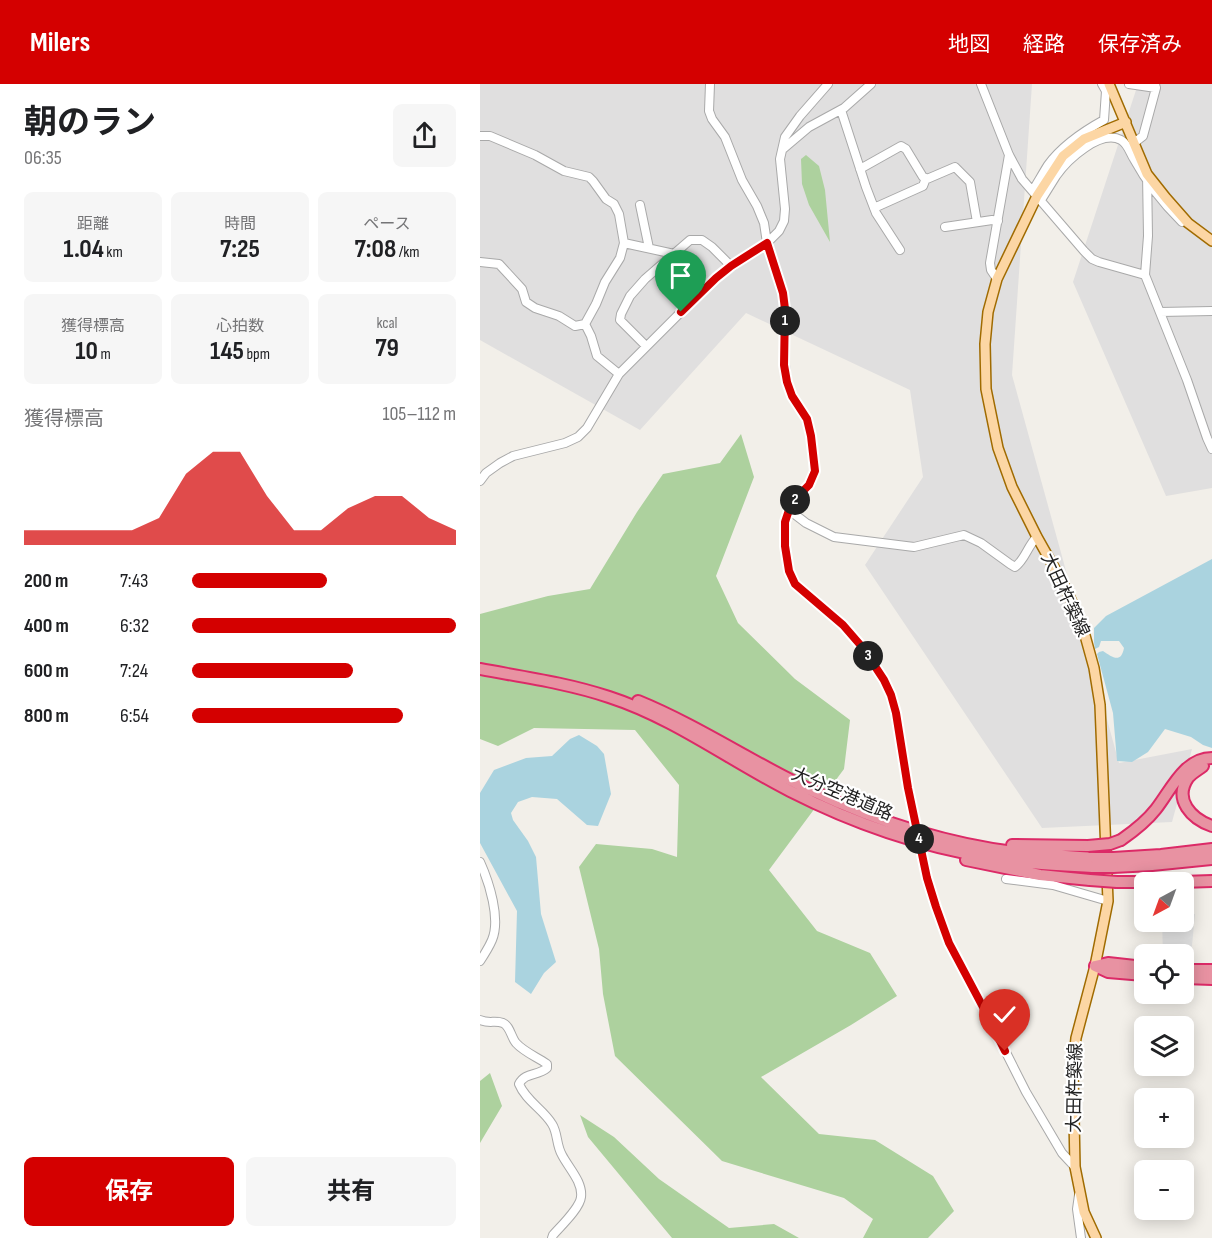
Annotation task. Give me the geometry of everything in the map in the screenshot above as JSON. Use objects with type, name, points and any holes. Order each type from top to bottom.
[{"type":"highway","name":"大分空港道路","points":[[480,669],[581,689],[627,704],[668,723],[788,790],[828,809],[890,833],[974,855],[1033,864],[1095,862]]},
{"type":"highway","name":"大分空港道路","points":[[480,669],[570,680],[621,694],[678,718],[814,792],[860,812],[911,830],[993,848],[1095,862],[1152,866],[1212,859]]},
{"type":"highway","points":[[911,830],[1007,844],[1042,846],[1110,844],[1121,840],[1141,826],[1181,773],[1205,758],[1212,758]]},
{"type":"highway","points":[[1212,764],[1204,765],[1193,772],[1187,780],[1183,798],[1188,811],[1195,818],[1212,826]]},
{"type":"highway","points":[[828,809],[905,842],[976,863],[1022,872],[1090,880],[1134,882]]},
{"type":"highway","name":"大分空港道路","points":[[1113,863],[1212,849]]},
{"type":"highway","points":[[1194,882],[1212,881]]},
{"type":"highway","points":[[1095,966],[1108,963],[1134,966]]},
{"type":"highway","points":[[1095,966],[1108,972],[1134,974]]},
{"type":"highway","points":[[1194,970],[1212,970]]},
{"type":"highway","points":[[1194,978],[1212,979]]},
{"type":"main road","points":[[1109,84],[1147,177],[1188,223],[1212,242]]},
{"type":"main road","name":"大田杵築線","points":[[1096,1238],[1084,1212],[1075,1167],[1073,1068],[1076,1038],[1095,966],[1108,901],[1100,705],[1094,668],[1081,621],[1012,487],[998,448],[986,389],[985,344],[988,312],[998,279],[1037,195],[1063,156],[1084,139],[1125,122]]},
{"type":"street","points":[[710,84],[712,119],[725,137],[742,180],[764,223],[767,243],[783,293],[784,365],[787,382],[792,396],[807,419],[811,436],[815,471],[813,479],[789,510],[785,522],[785,546],[789,571],[795,584],[843,625],[863,648],[884,680],[896,713],[908,788],[927,878],[949,943],[1026,1092],[1062,1153],[1075,1167]]},
{"type":"street","points":[[480,481],[500,462],[513,456],[565,443],[578,437],[619,374],[646,346],[716,278],[767,243],[779,231],[784,221],[785,209],[780,159],[785,137],[828,84]]},
{"type":"street","points":[[782,149],[809,127],[841,110],[871,84]]},
{"type":"street","points":[[981,84],[1009,156],[1022,178],[1092,259],[1145,275]]},
{"type":"street","points":[[1037,195],[1049,164],[1091,127],[1104,120],[1106,91],[1102,84]]},
{"type":"street","points":[[1129,84],[1155,86],[1143,136],[1134,143]]},
{"type":"street","points":[[841,110],[874,208],[900,250]]},
{"type":"street","points":[[480,136],[490,136],[535,155],[564,171],[589,177],[606,199],[614,204],[619,214],[624,243],[620,258],[605,282],[585,324],[575,327],[559,316],[535,308],[526,302],[522,288],[499,264],[480,262]]},
{"type":"street","points":[[1037,195],[1072,159],[1096,141],[1109,137],[1127,145],[1147,177],[1148,236],[1145,275],[1212,449]]},
{"type":"street","points":[[860,169],[901,146],[906,149],[923,177],[927,179],[955,167],[970,182],[977,222]]},
{"type":"street","points":[[998,279],[991,270],[990,263],[1009,156]]},
{"type":"street","points":[[874,208],[923,186],[926,178]]},
{"type":"street","points":[[640,205],[648,248]]},
{"type":"street","points":[[945,227],[998,221]]},
{"type":"street","points":[[646,346],[620,320],[630,296],[645,279],[690,240],[702,240],[712,246],[731,266]]},
{"type":"street","points":[[624,243],[674,254]]},
{"type":"street","points":[[1160,312],[1212,311]]},
{"type":"street","points":[[585,324],[597,356],[619,374]]},
{"type":"street","points":[[789,510],[806,523],[834,537],[914,547],[964,535],[981,543],[1015,567],[1037,537]]},
{"type":"street","points":[[480,862],[489,882],[495,916],[493,938],[480,961]]},
{"type":"street","points":[[1006,879],[1053,885],[1108,901]]},
{"type":"street","points":[[480,1020],[488,1023],[504,1023],[516,1044],[547,1064],[544,1071],[528,1075],[519,1084],[528,1099],[553,1125],[557,1146],[579,1187],[581,1197],[573,1212],[552,1238]]},
{"type":"street","points":[[1079,1193],[1077,1209],[1081,1238]]},
{"type":"shaded area","points":[[480,84],[1032,84],[1012,375],[1119,763],[1192,749],[1172,822],[1042,828],[865,565],[923,477],[910,390],[746,313],[640,430],[480,340]]},
{"type":"shaded area","points":[[1138,84],[1212,84],[1212,488],[1166,496],[1073,282]]},
{"type":"shaded area","points":[[1162,932],[1193,932],[1192,944],[1163,944]]},
{"type":"green space","points":[[806,155],[819,166],[825,190],[830,242],[809,205],[802,184],[801,159]]},
{"type":"green space","points":[[741,434],[754,477],[716,576],[738,623],[795,679],[850,720],[844,769],[769,870],[817,931],[870,953],[897,996],[761,1077],[819,1134],[875,1140],[933,1176],[954,1211],[928,1238],[863,1238],[873,1219],[844,1198],[722,1161],[615,1056],[603,994],[599,949],[579,867],[596,844],[652,849],[677,857],[679,785],[635,730],[534,728],[498,746],[480,739],[480,614],[548,596],[590,589],[663,474],[720,463]]},
{"type":"green space","points":[[490,1073],[502,1106],[480,1143],[480,1081]]},
{"type":"green space","points":[[580,1115],[614,1137],[659,1179],[729,1228],[774,1224],[799,1238],[672,1238],[588,1137]]},
{"type":"water","points":[[1212,559],[1212,748],[1191,737],[1165,729],[1148,752],[1132,762],[1117,761],[1113,713],[1097,654],[1103,651],[1118,658],[1124,648],[1119,641],[1101,641],[1099,647],[1095,649],[1094,628],[1106,616]]},
{"type":"water","points":[[579,735],[597,746],[604,754],[611,794],[598,826],[587,825],[557,799],[532,797],[518,802],[511,813],[536,857],[541,914],[556,962],[544,973],[531,994],[515,982],[517,911],[480,843],[480,793],[494,770],[526,758],[552,756],[570,739]]},
{"type":"route","points":[[681,312],[716,278],[767,243],[783,293],[784,365],[787,382],[792,396],[807,419],[815,471],[813,479],[789,510],[785,522],[785,546],[789,571],[795,584],[843,625],[863,648],[891,695],[927,878],[936,907],[949,943],[1005,1051]]}]
